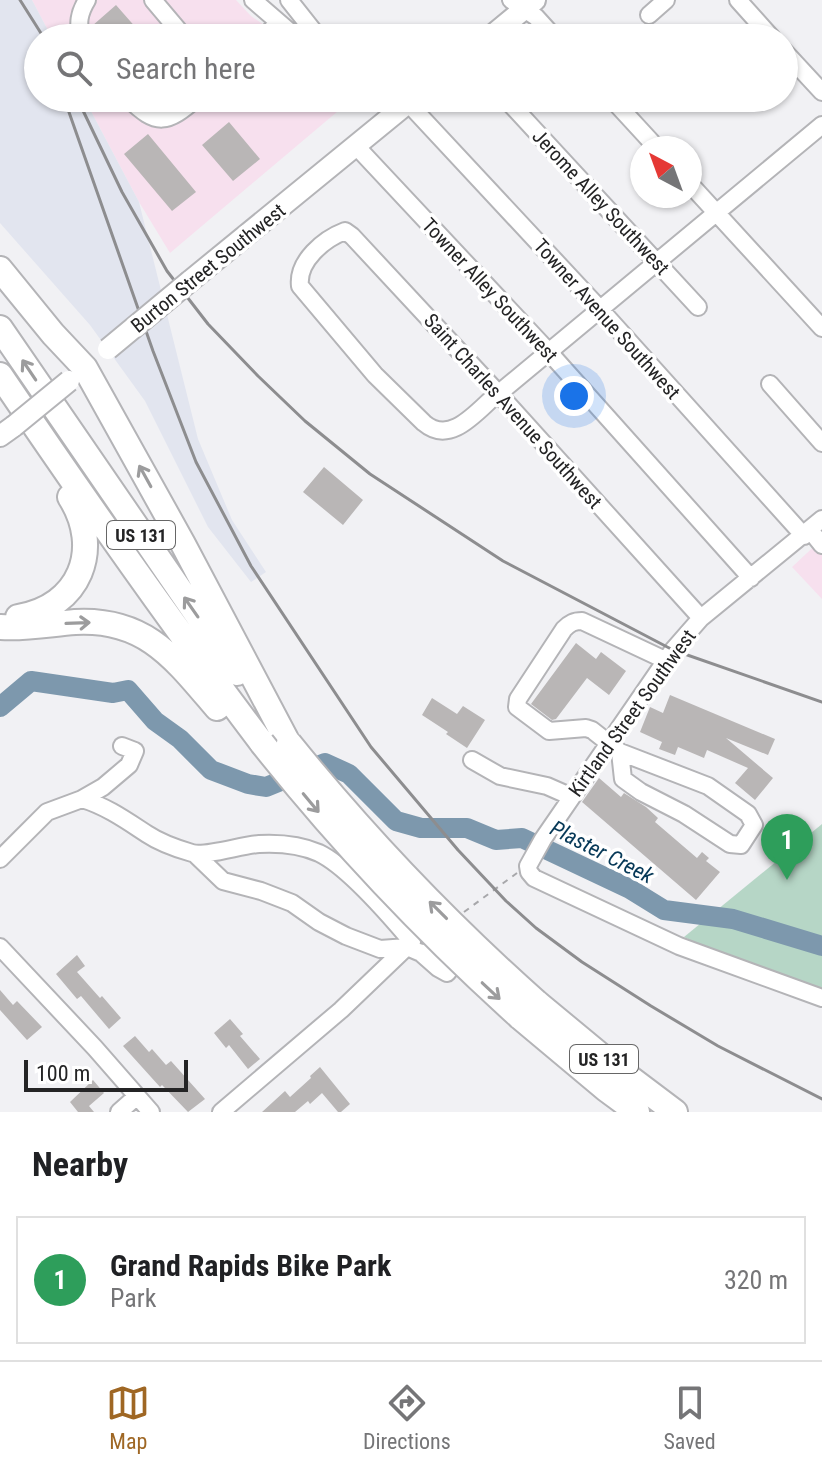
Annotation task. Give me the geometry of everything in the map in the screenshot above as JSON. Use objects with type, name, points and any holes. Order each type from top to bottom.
[{"type":"highway","points":[[0,269],[53,334],[183,544],[252,672],[279,741]]},
{"type":"highway","name":"US 131","points":[[0,328],[217,644],[279,741]]},
{"type":"highway","name":"US 131","points":[[0,375],[178,629],[407,878],[470,941],[528,1010],[606,1089],[637,1112]]},
{"type":"highway","points":[[0,616],[12,618],[50,607],[74,583],[83,565],[86,545],[83,526],[75,504],[61,482],[56,458]]},
{"type":"highway","points":[[0,627],[94,622],[129,630],[177,661],[228,721],[279,741]]},
{"type":"highway","name":"US 131","points":[[528,1010],[606,1060],[675,1112]]},
{"type":"main road","points":[[503,24],[524,3]]},
{"type":"main road","name":"Burton Street Southwest","points":[[7,431],[397,112]]},
{"type":"street","points":[[78,24],[87,0]]},
{"type":"street","points":[[153,0],[173,24]]},
{"type":"street","points":[[253,0],[279,23]]},
{"type":"street","points":[[289,0],[308,24]]},
{"type":"street","points":[[649,15],[666,0]]},
{"type":"street","points":[[738,0],[759,24]]},
{"type":"street","points":[[524,3],[542,24]]},
{"type":"street","points":[[798,66],[822,92]]},
{"type":"street","points":[[145,112],[163,120],[180,112]]},
{"type":"street","name":"Towner Avenue Southwest","points":[[413,112],[812,528],[822,545]]},
{"type":"street","name":"Jerome Alley Southwest","points":[[518,112],[698,307]]},
{"type":"street","points":[[624,112],[646,136]]},
{"type":"street","points":[[498,393],[822,125]]},
{"type":"street","name":"Towner Alley Southwest","points":[[356,146],[548,351],[751,578]]},
{"type":"street","points":[[702,197],[822,328]]},
{"type":"street","name":"Saint Charles Avenue Southwest","points":[[498,393],[456,429],[442,432],[431,430],[375,375],[300,286],[299,276],[304,263],[335,235],[345,231],[352,236],[498,393],[701,618]]},
{"type":"street","points":[[770,384],[822,443]]},
{"type":"street","name":"Kirtland Street Southwest","points":[[529,862],[572,797],[615,747],[665,660],[701,618],[812,528]]},
{"type":"street","points":[[615,747],[623,779],[730,844],[741,845],[754,825],[748,814],[708,786],[630,755],[586,728],[549,731],[517,707],[518,699],[569,624],[582,621],[665,660]]},
{"type":"street","points":[[0,859],[47,812],[103,787],[129,765],[135,751],[122,746]]},
{"type":"street","points":[[472,760],[500,776],[547,786],[572,797]]},
{"type":"street","points":[[82,799],[149,836],[196,855],[223,881],[292,903],[319,922],[380,949],[414,950]]},
{"type":"street","points":[[196,855],[259,844],[297,846],[320,854],[342,869],[388,913],[412,942],[414,950]]},
{"type":"street","points":[[529,862],[529,872],[534,878],[679,946],[822,998]]},
{"type":"street","points":[[0,947],[151,1112]]},
{"type":"street","points":[[221,1112],[414,950]]},
{"type":"street","points":[[119,1112],[136,1097]]},
{"type":"path","points":[[461,914],[529,862]]},
{"type":"shaded area","points":[[0,0],[32,0],[45,24],[24,24],[24,112],[91,112],[139,202],[198,439],[232,520],[266,572],[251,582],[208,527],[145,401],[90,325],[0,223]]},
{"type":"shaded area","points":[[32,0],[236,0],[263,24],[45,24]]},
{"type":"shaded area","points":[[91,112],[337,112],[170,253]]},
{"type":"shaded area","points":[[822,539],[822,599],[792,567]]},
{"type":"green space","points":[[822,824],[822,1004],[684,937]]},
{"type":"building","points":[[116,5],[133,24],[94,24]]},
{"type":"building","points":[[229,122],[260,159],[233,181],[202,145]]},
{"type":"building","points":[[148,134],[196,192],[172,211],[124,154]]},
{"type":"building","points":[[324,467],[363,500],[343,525],[303,492]]},
{"type":"building","points":[[576,643],[596,659],[601,652],[626,671],[609,695],[587,678],[556,719],[552,720],[531,704]]},
{"type":"building","points":[[670,695],[775,739],[768,755],[726,738],[773,778],[755,800],[735,783],[748,768],[707,750],[704,758],[678,747],[675,755],[659,749],[662,742],[640,732],[650,707],[663,713]]},
{"type":"building","points":[[432,698],[457,714],[463,706],[485,720],[467,748],[422,715]]},
{"type":"building","points":[[599,778],[621,797],[624,793],[646,807],[658,818],[655,822],[697,858],[702,852],[709,858],[706,861],[720,872],[696,900],[582,802]]},
{"type":"building","points":[[77,955],[85,966],[77,972],[121,1018],[109,1029],[81,996],[77,999],[56,974]]},
{"type":"building","points":[[0,990],[13,1005],[17,1001],[42,1027],[27,1040],[0,1010]]},
{"type":"building","points":[[230,1019],[260,1059],[248,1069],[229,1045],[226,1048],[214,1033]]},
{"type":"building","points":[[135,1036],[166,1065],[171,1061],[205,1099],[188,1112],[162,1085],[160,1087],[123,1046]]},
{"type":"building","points":[[320,1067],[350,1104],[341,1112],[322,1093],[295,1112],[262,1112],[285,1091],[290,1097]]},
{"type":"building","points":[[93,1080],[104,1093],[89,1106],[94,1112],[78,1112],[70,1102]]},
{"type":"waterway","name":"Plaster Creek","points":[[0,707],[31,681],[113,693],[128,690],[155,721],[180,739],[211,770],[248,784],[266,787],[325,763],[349,774],[396,821],[421,828],[467,828],[496,840],[522,838],[630,889],[664,910],[733,919],[822,946]]},
{"type":"railway","points":[[20,0],[35,24]]},
{"type":"railway","points":[[69,112],[153,351],[196,462],[251,566],[371,747],[458,850],[536,928],[651,1006],[718,1046],[822,1099]]},
{"type":"railway","points":[[84,112],[122,192],[167,271],[208,324],[305,421],[370,474],[503,561],[673,650],[822,702]]},
{"type":"place","name":"Grand Rapids Bike Park","points":[[787,880]]}]
